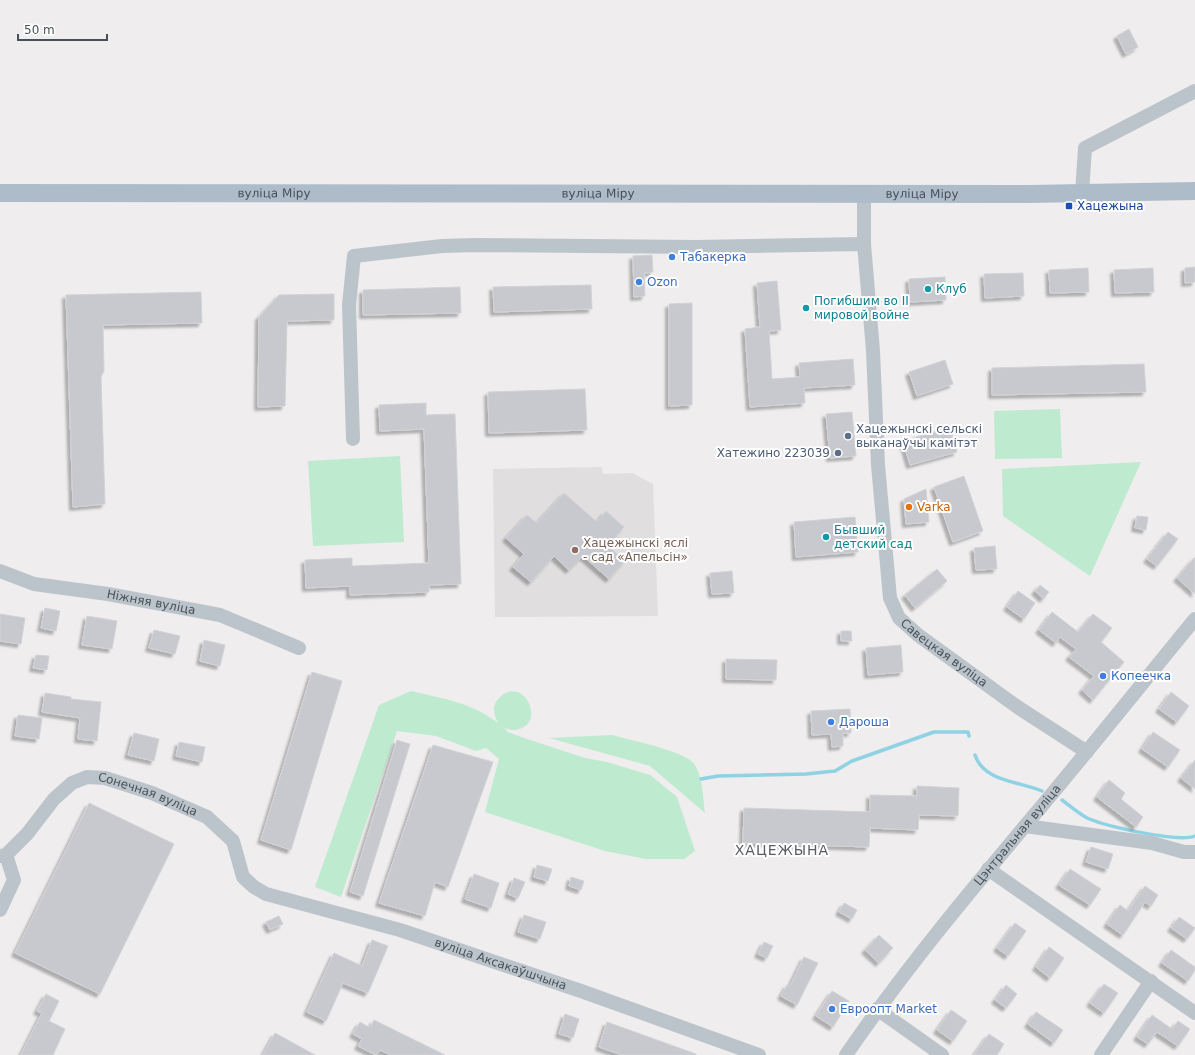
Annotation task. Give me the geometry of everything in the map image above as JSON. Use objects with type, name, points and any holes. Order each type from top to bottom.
[{"type":"main road","name":"вуліца Міру","points":[[0,193],[1082,193],[1195,191]]},
{"type":"street","points":[[1082,193],[1085,148],[1195,91]]},
{"type":"street","name":"Савецкая вуліца","points":[[864,193],[864,244],[873,351],[878,465],[890,598],[899,618],[918,635],[1018,708],[1087,752]]},
{"type":"street","points":[[353,439],[349,305],[354,256],[442,246],[475,245],[697,247],[864,244]]},
{"type":"street","name":"Ніжняя вуліца","points":[[0,571],[34,584],[108,594],[220,615],[299,648]]},
{"type":"street","name":"Цэнтральная вуліца","points":[[846,1055],[877,1009],[988,869],[1087,752],[1195,619]]},
{"type":"street","name":"Сонечная вуліца","points":[[3,855],[27,834],[54,799],[72,783],[87,777],[104,778],[152,793],[207,817],[233,840],[243,877]]},
{"type":"street","points":[[1025,826],[1152,843],[1184,852],[1195,852]]},
{"type":"street","points":[[0,910],[14,880],[3,855]]},
{"type":"street","points":[[988,869],[1195,1013]]},
{"type":"street","name":"вуліца Аксакаўшчына","points":[[243,877],[254,887],[266,894],[400,930],[581,991],[759,1055]]},
{"type":"street","points":[[1101,1055],[1151,981]]},
{"type":"street","points":[[877,1009],[942,1055]]},
{"type":"shaded area","name":"Хацежынскі яслі - сад «Апельсін»","points":[[602,467],[603,474],[632,473],[653,484],[658,616],[495,617],[493,469]]},
{"type":"green space","points":[[1060,409],[1062,458],[995,459],[994,411]]},
{"type":"green space","points":[[400,456],[404,542],[313,546],[308,461]]},
{"type":"green space","points":[[1141,462],[1090,576],[1003,516],[1002,469]]},
{"type":"green space","points":[[411,691],[456,702],[478,710],[498,723],[494,710],[496,701],[508,692],[516,692],[524,696],[529,703],[531,711],[530,719],[525,726],[515,730],[504,728],[508,732],[585,758],[607,762],[650,775],[677,797],[695,851],[684,859],[646,859],[605,851],[485,812],[499,759],[486,748],[476,751],[436,736],[397,731],[341,897],[315,887],[379,705]]},
{"type":"green space","points":[[612,735],[670,751],[690,760],[695,765],[700,776],[705,813],[650,766],[549,738]]},
{"type":"building","points":[[1129,29],[1138,47],[1126,54],[1117,36]]},
{"type":"building","points":[[652,255],[653,272],[644,273],[645,296],[634,297],[633,256]]},
{"type":"building","points":[[1195,267],[1195,282],[1185,283],[1185,268]]},
{"type":"building","points":[[1088,268],[1089,292],[1050,293],[1049,270]]},
{"type":"building","points":[[1153,268],[1154,292],[1115,293],[1114,270]]},
{"type":"building","points":[[1023,273],[1024,296],[985,298],[984,274]]},
{"type":"building","name":"Клуб","points":[[945,277],[946,300],[910,302],[909,279]]},
{"type":"building","points":[[777,281],[781,330],[769,331],[772,379],[800,377],[799,363],[853,359],[855,385],[804,388],[805,403],[750,407],[745,329],[760,327],[757,283]]},
{"type":"building","points":[[591,285],[592,309],[494,312],[493,287]]},
{"type":"building","points":[[460,287],[461,313],[363,315],[363,290]]},
{"type":"building","points":[[201,292],[202,323],[103,325],[104,371],[101,377],[105,504],[73,507],[66,295]]},
{"type":"building","points":[[334,294],[334,320],[287,321],[285,406],[258,407],[259,317],[279,295]]},
{"type":"building","points":[[692,303],[692,405],[669,406],[669,304]]},
{"type":"building","points":[[945,360],[953,384],[917,396],[909,372]]},
{"type":"building","points":[[1144,364],[1146,392],[992,395],[992,368]]},
{"type":"building","points":[[585,389],[587,430],[489,433],[488,392]]},
{"type":"building","points":[[426,403],[426,415],[455,414],[461,584],[429,585],[429,592],[350,595],[350,586],[306,588],[305,560],[352,558],[352,566],[429,563],[424,429],[380,431],[379,405]]},
{"type":"building","points":[[852,412],[856,456],[830,458],[826,414]]},
{"type":"building","points":[[950,427],[957,452],[910,465],[903,441]]},
{"type":"building","points":[[964,476],[983,531],[953,542],[934,487]]},
{"type":"building","points":[[926,489],[929,522],[906,524],[904,499]]},
{"type":"building","points":[[564,493],[597,522],[606,511],[624,527],[608,546],[625,561],[609,579],[583,556],[569,570],[554,556],[531,582],[513,567],[524,554],[506,538],[527,515],[537,523]]},
{"type":"building","points":[[1137,516],[1148,517],[1146,530],[1135,528]]},
{"type":"building","name":"Бывший детский сад","points":[[855,517],[858,552],[796,557],[794,522]]},
{"type":"building","points":[[1168,532],[1178,539],[1157,566],[1147,559]]},
{"type":"building","points":[[995,546],[997,569],[976,570],[974,548]]},
{"type":"building","points":[[1195,557],[1195,594],[1177,578]]},
{"type":"building","points":[[937,569],[947,581],[915,608],[905,595]]},
{"type":"building","points":[[732,571],[734,593],[712,594],[710,573]]},
{"type":"building","points":[[1040,585],[1049,592],[1043,599],[1035,591]]},
{"type":"building","points":[[1018,591],[1035,603],[1024,619],[1007,607]]},
{"type":"building","points":[[45,608],[60,611],[56,631],[41,628]]},
{"type":"building","points":[[1052,612],[1078,632],[1093,614],[1112,628],[1101,642],[1124,662],[1093,700],[1082,690],[1094,676],[1069,657],[1076,649],[1060,637],[1056,643],[1039,630]]},
{"type":"building","points":[[0,614],[25,618],[21,644],[0,641]]},
{"type":"building","points":[[87,616],[117,621],[112,649],[82,645]]},
{"type":"building","points":[[154,630],[180,636],[175,654],[149,648]]},
{"type":"building","points":[[841,631],[851,631],[852,641],[841,641]]},
{"type":"building","points":[[204,640],[225,645],[220,666],[200,661]]},
{"type":"building","points":[[901,645],[903,672],[868,675],[866,648]]},
{"type":"building","points":[[36,655],[49,656],[47,670],[33,668]]},
{"type":"building","points":[[726,659],[777,660],[776,680],[726,679]]},
{"type":"building","points":[[312,672],[342,681],[291,850],[261,840]]},
{"type":"building","points":[[1171,692],[1189,706],[1177,722],[1159,709]]},
{"type":"building","points":[[45,693],[71,697],[71,699],[101,702],[97,741],[78,739],[80,718],[42,712]]},
{"type":"building","name":"Дароша","points":[[850,709],[851,733],[843,733],[843,746],[832,747],[831,734],[812,735],[811,711]]},
{"type":"building","points":[[18,715],[42,718],[39,739],[15,736]]},
{"type":"building","points":[[1153,732],[1180,750],[1168,767],[1142,749]]},
{"type":"building","points":[[134,733],[159,739],[154,761],[128,755]]},
{"type":"building","points":[[397,740],[410,744],[363,896],[350,892]]},
{"type":"building","points":[[179,742],[205,747],[202,762],[176,756]]},
{"type":"building","points":[[433,745],[493,762],[448,887],[435,882],[425,916],[379,903]]},
{"type":"building","points":[[1195,760],[1195,789],[1181,778]]},
{"type":"building","points":[[1109,780],[1125,793],[1121,799],[1143,817],[1136,827],[1097,797]]},
{"type":"building","points":[[917,786],[959,788],[958,816],[919,815],[918,830],[870,828],[869,847],[743,843],[744,808],[870,812],[870,795],[917,796]]},
{"type":"building","points":[[89,803],[174,844],[100,994],[15,953]]},
{"type":"building","points":[[1091,847],[1113,854],[1108,869],[1086,862]]},
{"type":"building","points":[[537,865],[552,869],[548,881],[534,877]]},
{"type":"building","points":[[1070,869],[1101,889],[1090,905],[1059,885]]},
{"type":"building","points":[[474,874],[499,883],[491,908],[465,899]]},
{"type":"building","points":[[571,877],[584,881],[581,890],[569,886]]},
{"type":"building","points":[[514,878],[525,882],[518,898],[508,894]]},
{"type":"building","points":[[1145,886],[1158,895],[1151,906],[1145,902],[1123,935],[1107,924],[1120,905],[1128,911]]},
{"type":"building","points":[[844,903],[857,910],[852,919],[839,912]]},
{"type":"building","points":[[524,915],[546,922],[540,939],[518,932]]},
{"type":"building","points":[[279,916],[283,924],[270,930],[266,922]]},
{"type":"building","points":[[1179,917],[1195,928],[1187,939],[1171,928]]},
{"type":"building","points":[[1015,923],[1026,931],[1008,956],[997,948]]},
{"type":"building","points":[[879,935],[893,948],[879,963],[865,950]]},
{"type":"building","points":[[372,940],[388,946],[368,993],[343,983],[326,1021],[307,1012],[334,953],[362,966]]},
{"type":"building","points":[[764,942],[773,946],[767,958],[758,954]]},
{"type":"building","points":[[1049,947],[1064,958],[1050,978],[1036,967]]},
{"type":"building","points":[[1171,950],[1195,967],[1195,970],[1188,981],[1162,963]]},
{"type":"building","points":[[804,957],[818,963],[797,1005],[781,996],[787,985],[790,986]]},
{"type":"building","points":[[1104,984],[1118,993],[1104,1013],[1090,1003]]},
{"type":"building","points":[[1006,985],[1017,994],[1006,1008],[995,1000]]},
{"type":"building","name":"Евроопт Market","points":[[832,991],[849,1001],[833,1027],[816,1016]]},
{"type":"building","points":[[46,994],[59,1001],[49,1021],[65,1029],[53,1055],[21,1055],[42,1013],[37,1011]]},
{"type":"building","points":[[951,1010],[967,1021],[953,1041],[937,1030]]},
{"type":"building","points":[[1036,1012],[1063,1030],[1054,1043],[1028,1024]]},
{"type":"building","points":[[565,1014],[579,1019],[573,1038],[559,1034]]},
{"type":"building","points":[[1152,1015],[1172,1029],[1178,1021],[1190,1029],[1178,1046],[1157,1032],[1148,1044],[1137,1037]]},
{"type":"building","points":[[374,1020],[445,1055],[391,1055],[380,1050],[376,1055],[358,1046],[362,1039],[353,1034],[360,1022],[370,1028]]},
{"type":"building","points":[[607,1022],[696,1055],[622,1055],[599,1047]]},
{"type":"building","points":[[275,1033],[315,1055],[263,1055]]},
{"type":"building","points":[[989,1034],[1004,1044],[997,1055],[974,1055]]},
{"type":"waterway","points":[[701,779],[718,776],[806,774],[835,771],[852,761],[934,732],[968,732],[969,736]]},
{"type":"waterway","points":[[975,755],[986,771],[994,776],[1042,791]]},
{"type":"waterway","points":[[1062,800],[1087,818],[1109,825],[1141,833],[1186,838],[1195,836]]},
{"type":"place","name":"Хацежына","points":[[1069,206]]},
{"type":"place","name":"Табакерка","points":[[672,257]]},
{"type":"place","name":"Ozon","points":[[639,282]]},
{"type":"place","name":"Клуб","points":[[928,289]]},
{"type":"place","name":"Погибшим во II мировой войне","points":[[806,308]]},
{"type":"place","name":"Хацежынскі сельскі выканаўчы камітэт","points":[[848,436]]},
{"type":"place","name":"Хатежино 223039","points":[[838,453]]},
{"type":"place","name":"Varka","points":[[909,507]]},
{"type":"place","name":"Бывший детский сад","points":[[826,537]]},
{"type":"place","name":"Хацежынскі яслі - сад «Апельсін»","points":[[575,550]]},
{"type":"place","name":"Копеечка","points":[[1103,676]]},
{"type":"place","name":"Дароша","points":[[831,722]]},
{"type":"place","name":"Евроопт Market","points":[[832,1009]]},
{"type":"district","name":"ХАЦЕЖЫНА","points":[[782,850]]}]
